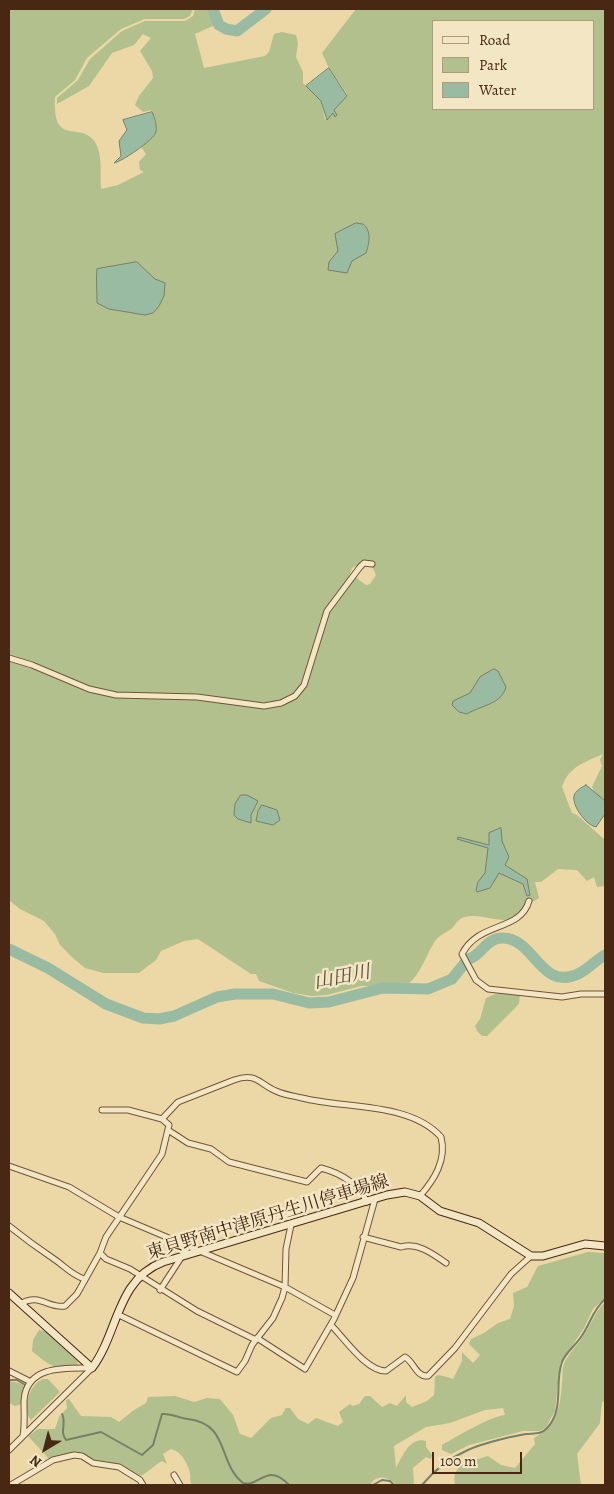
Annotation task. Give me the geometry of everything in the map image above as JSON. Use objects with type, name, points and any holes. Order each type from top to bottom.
[{"type":"main road","name":"東貝野南中津原丹生川停車場線","points":[[92,1368],[100,1355],[117,1314],[139,1275],[156,1264],[398,1193],[420,1196]]},
{"type":"main road","points":[[420,1196],[440,1211],[479,1223],[530,1256],[544,1256],[585,1244],[605,1246]]},
{"type":"main road","points":[[9,1293],[92,1368]]},
{"type":"street","points":[[9,658],[32,665],[89,689],[116,695],[197,697],[264,706],[281,704],[295,696],[304,686],[327,611],[360,567],[364,563],[372,564]]},
{"type":"street","points":[[528,902],[526,910],[519,918],[483,932],[466,947],[463,956],[479,984],[488,989],[562,997],[581,994],[605,994]]},
{"type":"street","points":[[162,1119],[178,1102],[243,1078],[259,1079],[275,1091],[320,1103],[384,1110],[426,1124],[441,1137],[441,1162],[438,1171],[420,1196]]},
{"type":"street","points":[[22,1303],[35,1299],[58,1307],[65,1306],[76,1294],[119,1217],[162,1154],[168,1122],[128,1110],[102,1110]]},
{"type":"street","points":[[100,1253],[106,1259],[139,1275],[160,1290],[205,1316],[256,1339],[305,1369],[331,1325],[355,1271],[371,1201],[351,1182],[338,1174],[321,1168],[307,1182],[229,1162],[211,1149],[188,1143],[168,1130]]},
{"type":"street","points":[[9,1166],[69,1187],[119,1217],[285,1287],[335,1315]]},
{"type":"street","points":[[117,1314],[237,1372],[256,1339],[272,1318],[285,1287],[286,1249],[291,1225]]},
{"type":"street","points":[[9,1226],[44,1254],[54,1259],[66,1271],[84,1279]]},
{"type":"street","points":[[363,1237],[401,1247],[406,1245],[426,1249],[446,1263]]},
{"type":"street","points":[[160,1290],[188,1247]]},
{"type":"street","points":[[331,1325],[356,1354],[378,1370],[386,1371],[405,1357],[418,1373],[428,1376],[455,1348],[511,1274],[530,1256]]},
{"type":"street","points":[[22,1436],[25,1426],[24,1399],[31,1382],[38,1375],[46,1371],[92,1368]]},
{"type":"street","points":[[9,1450],[92,1368]]},
{"type":"street","points":[[9,1371],[31,1382]]},
{"type":"street","points":[[11,1485],[52,1460],[74,1455],[79,1455],[93,1463],[119,1467],[140,1480],[143,1485]]},
{"type":"street","points":[[174,1475],[180,1485]]},
{"type":"green space","points":[[9,9],[193,9],[190,16],[184,19],[145,19],[121,29],[87,58],[75,80],[55,97],[55,113],[58,123],[69,131],[89,136],[98,147],[101,189],[118,185],[144,172],[140,170],[139,162],[146,154],[141,147],[153,137],[156,121],[151,110],[143,112],[135,105],[139,96],[153,78],[152,71],[140,51],[151,38],[143,34],[134,45],[112,53],[89,86],[57,104],[57,98],[78,80],[90,59],[122,31],[145,21],[185,21],[193,16],[195,9],[212,9],[215,25],[195,34],[204,68],[265,56],[269,52],[274,34],[282,32],[296,35],[298,43],[296,57],[303,72],[303,83],[321,101],[325,120],[333,113],[335,116],[334,110],[347,94],[328,66],[322,53],[356,9],[605,9],[605,801],[594,792],[592,787],[602,766],[600,760],[603,754],[573,770],[562,787],[572,813],[577,815],[605,840],[605,886],[597,887],[594,877],[587,881],[577,870],[558,869],[541,882],[535,882],[539,898],[531,903],[527,903],[522,913],[515,918],[507,920],[470,916],[460,919],[451,929],[435,941],[419,971],[406,986],[361,986],[327,995],[312,996],[293,993],[259,981],[256,974],[251,974],[198,939],[184,941],[161,951],[156,960],[139,973],[103,973],[85,968],[60,945],[55,934],[44,921],[20,909],[9,900],[9,659],[116,697],[179,698],[277,706],[292,698],[302,689],[313,665],[323,624],[337,598],[354,576],[366,585],[370,584],[376,575],[372,566],[360,564],[352,568],[348,579],[325,611],[303,683],[295,693],[279,701],[253,703],[117,693],[90,687],[9,656]]},
{"type":"green space","points":[[503,991],[520,994],[519,1004],[487,1036],[482,1036],[475,1026],[480,1019],[486,998]]},
{"type":"green space","points":[[588,1252],[605,1253],[605,1298],[593,1309],[584,1328],[560,1364],[555,1411],[546,1427],[540,1431],[523,1431],[469,1445],[451,1454],[442,1450],[442,1445],[464,1432],[505,1415],[503,1408],[485,1410],[450,1423],[426,1427],[394,1446],[396,1468],[411,1444],[420,1440],[426,1441],[426,1447],[432,1455],[431,1459],[426,1457],[413,1468],[414,1485],[397,1485],[387,1478],[380,1478],[373,1481],[370,1485],[192,1485],[186,1462],[175,1450],[171,1449],[163,1454],[167,1464],[162,1461],[141,1476],[94,1461],[81,1453],[64,1455],[50,1460],[28,1436],[38,1429],[55,1429],[59,1417],[67,1408],[66,1400],[69,1399],[81,1416],[111,1417],[119,1422],[146,1403],[148,1397],[175,1396],[194,1402],[207,1398],[220,1399],[233,1415],[240,1434],[251,1438],[271,1418],[282,1415],[286,1408],[290,1408],[298,1419],[308,1424],[316,1418],[338,1426],[343,1422],[339,1412],[350,1404],[353,1406],[359,1404],[365,1396],[370,1396],[382,1407],[390,1403],[397,1406],[406,1395],[406,1402],[412,1407],[427,1401],[434,1395],[435,1377],[440,1375],[453,1379],[462,1361],[462,1352],[473,1363],[480,1355],[469,1344],[471,1339],[498,1323],[510,1319],[514,1306],[513,1293],[527,1287],[538,1266]]},
{"type":"green space","points":[[605,1302],[605,1401],[602,1402],[600,1423],[577,1454],[581,1485],[455,1485],[456,1472],[463,1464],[488,1456],[501,1465],[515,1468],[535,1444],[534,1438],[542,1433],[553,1421],[559,1408],[564,1363]]},
{"type":"green space","points":[[39,1330],[45,1331],[77,1359],[78,1366],[63,1368],[52,1366],[32,1351],[33,1340]]},
{"type":"green space","points":[[43,1379],[48,1379],[60,1392],[31,1420],[27,1409],[28,1397],[34,1386]]},
{"type":"green space","points":[[9,1381],[26,1387],[22,1404],[15,1406],[9,1403]]},
{"type":"water","points":[[329,68],[347,96],[334,110],[337,115],[335,117],[333,113],[327,120],[321,101],[306,86]]},
{"type":"water","points":[[152,112],[156,127],[154,136],[137,150],[114,163],[121,156],[119,141],[127,130],[123,120]]},
{"type":"water","points":[[356,223],[363,224],[368,230],[369,242],[366,253],[352,261],[347,273],[328,270],[329,262],[338,251],[335,234]]},
{"type":"water","points":[[137,262],[155,279],[165,283],[164,296],[153,313],[145,315],[109,309],[97,303],[97,269]]},
{"type":"water","points":[[494,669],[498,671],[506,687],[500,698],[467,714],[459,712],[452,705],[453,701],[470,693],[480,677]]},
{"type":"water","points":[[586,785],[605,801],[605,814],[596,827],[584,819],[575,805],[574,796],[576,792]]},
{"type":"water","points":[[241,795],[247,795],[258,801],[251,815],[251,823],[238,819],[234,815],[235,804]]},
{"type":"water","points":[[262,805],[277,810],[280,820],[273,825],[256,821],[258,811]]},
{"type":"water","points":[[501,828],[502,841],[509,857],[505,865],[527,879],[530,895],[527,896],[523,884],[499,873],[490,888],[477,892],[476,890],[478,882],[485,873],[488,848],[457,839],[458,837],[489,845],[489,833]]},
{"type":"waterway","points":[[213,9],[219,25],[226,29],[237,31],[266,9]]},
{"type":"waterway","name":"山田川","points":[[9,949],[48,968],[106,1004],[143,1018],[159,1019],[174,1016],[217,997],[235,994],[273,994],[309,1003],[329,1002],[383,988],[428,989],[452,979],[468,959],[497,938],[514,941],[523,947],[547,971],[556,976],[567,977],[580,973],[605,955]]},
{"type":"waterway","points":[[422,1485],[444,1464],[468,1450],[496,1441],[526,1434],[540,1433],[547,1428],[556,1413],[562,1362],[581,1337],[597,1308],[605,1299]]},
{"type":"waterway","points":[[9,1380],[17,1380],[27,1386]]},
{"type":"waterway","points":[[62,1414],[64,1421],[63,1433],[66,1440],[101,1432],[142,1455],[153,1445],[162,1414],[201,1422],[211,1428],[217,1436],[229,1465],[243,1483],[249,1484],[269,1475],[275,1475],[289,1485]]},
{"type":"waterway","points":[[373,1485],[382,1480],[390,1481],[394,1485]]}]
